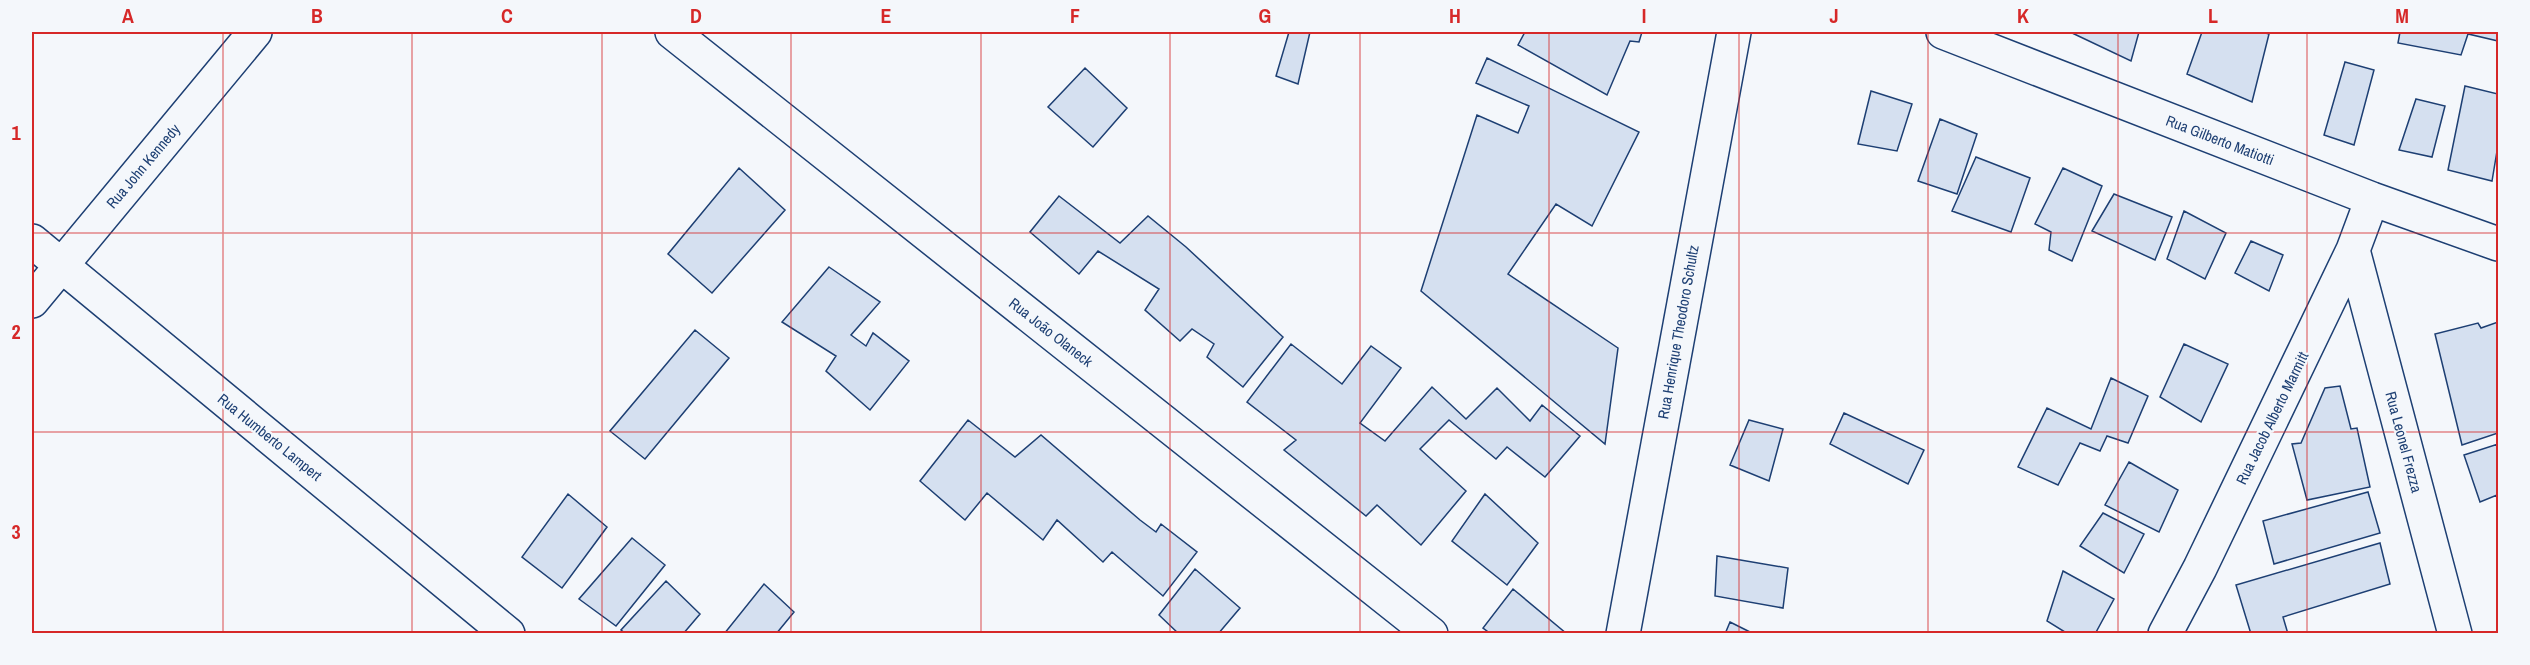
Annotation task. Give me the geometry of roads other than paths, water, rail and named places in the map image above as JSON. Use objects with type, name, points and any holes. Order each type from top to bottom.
[{"type":"street","name":"Rua John Kennedy","points":[[32,301],[255,32]]},
{"type":"street","name":"Rua João Olaneck","points":[[672,32],[1431,633]]},
{"type":"street","name":"Rua Henrique Theodoro Schultz","points":[[1623,633],[1734,32]]},
{"type":"street","name":"Rua Gilberto Matiotti","points":[[1943,32],[2372,200],[2499,244]]},
{"type":"street","name":"Rua Jacob Alberto Marmitt","points":[[2165,633],[2200,568],[2353,250],[2372,200]]},
{"type":"street","name":"Rua Humberto Lampert","points":[[32,241],[508,633]]},
{"type":"street","name":"Rua Leonel Frezza","points":[[2353,250],[2456,633]]}]
